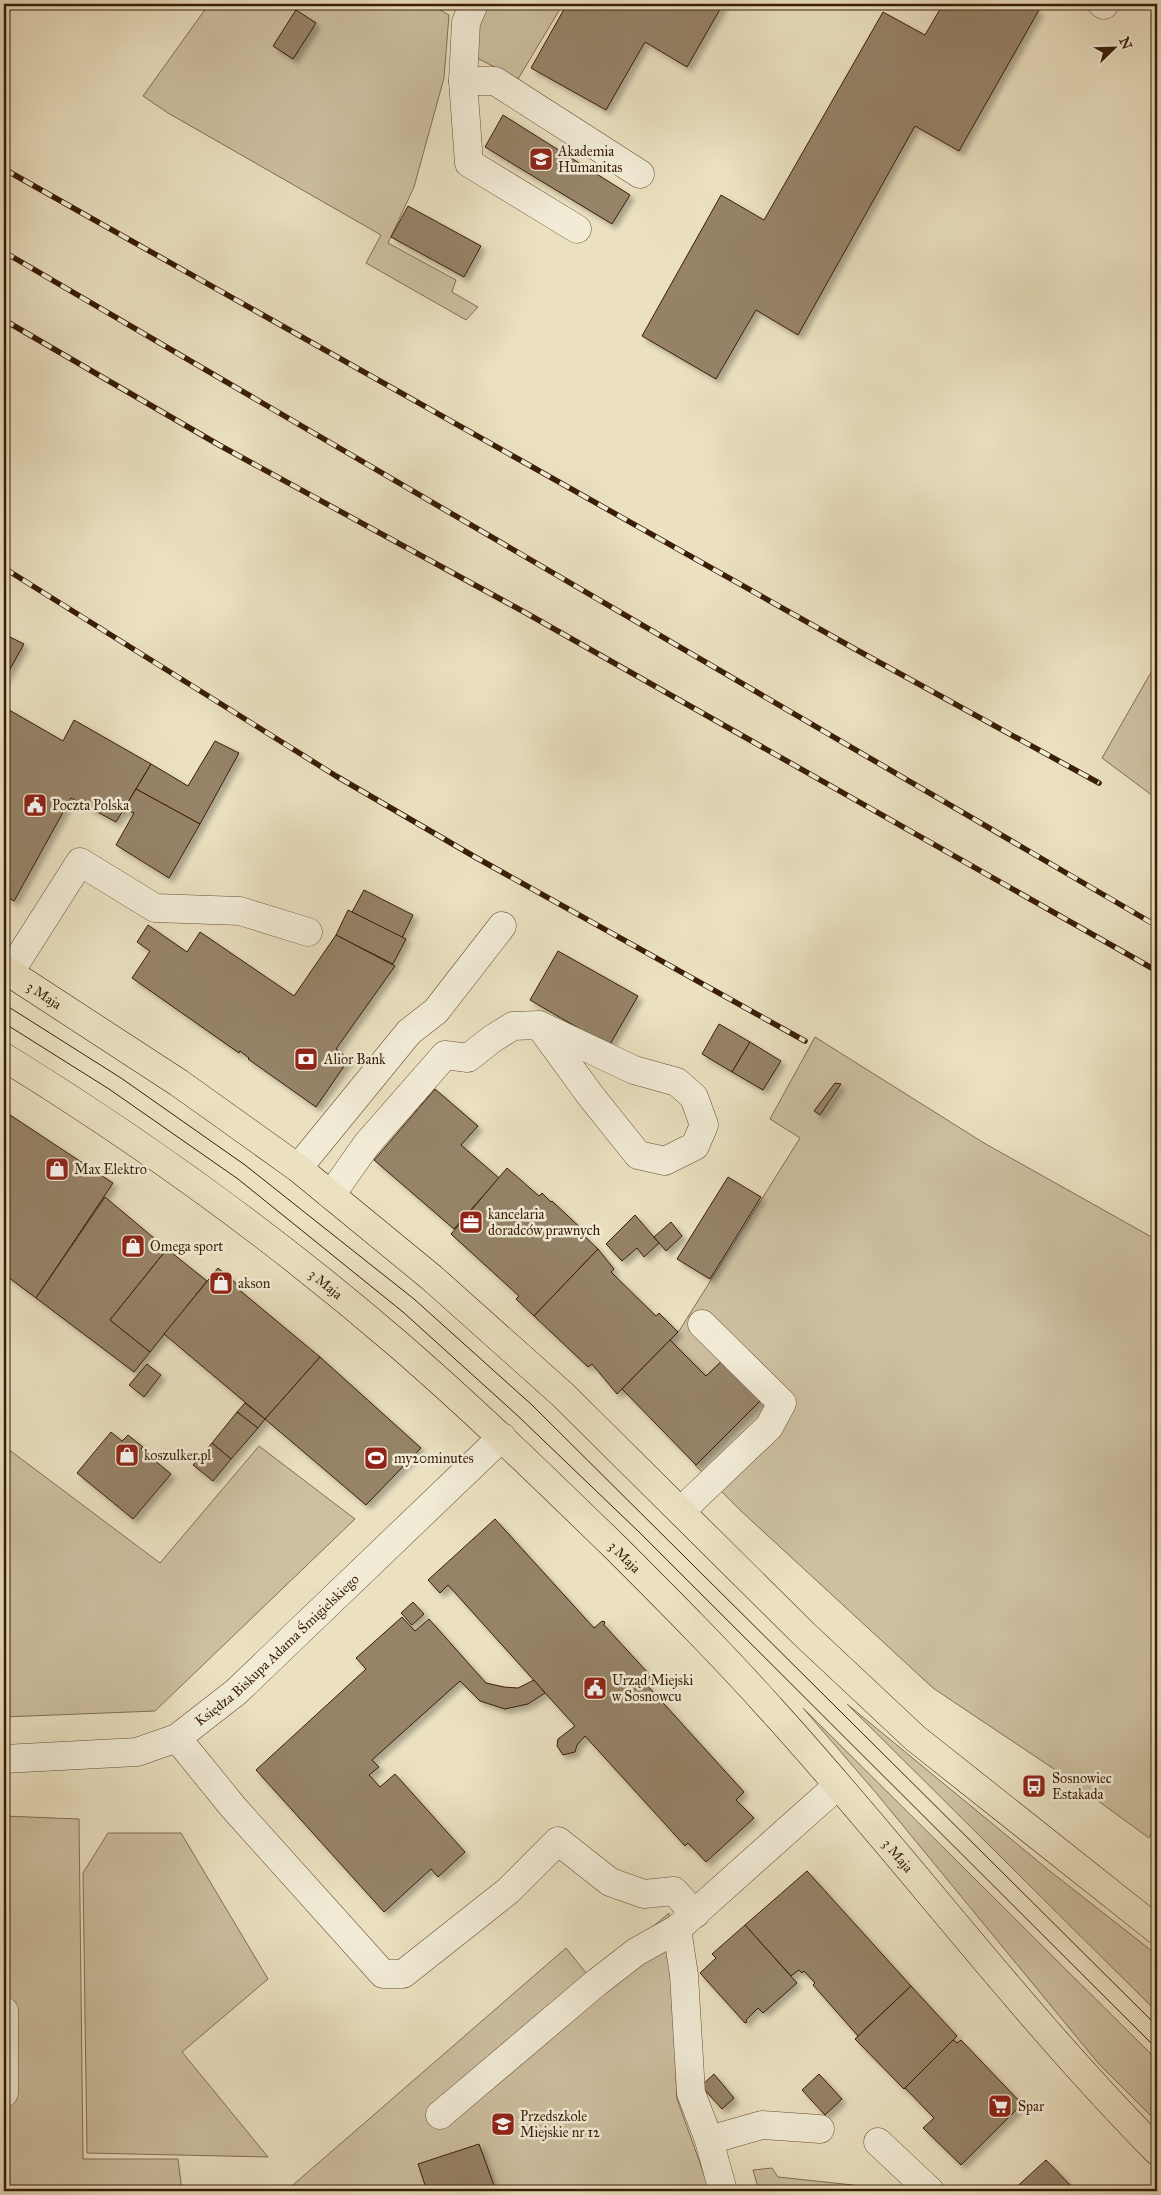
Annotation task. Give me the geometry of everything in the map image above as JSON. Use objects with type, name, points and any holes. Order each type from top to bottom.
[{"type":"main road","name":"3 Maja","points":[[7,971],[179,1083],[298,1168],[432,1278],[563,1395],[682,1510],[803,1633],[915,1738],[1155,1923]]},
{"type":"main road","name":"3 Maja","points":[[4,1057],[126,1136],[311,1273],[399,1345],[502,1437],[692,1625],[773,1710],[1072,2061],[1157,2151]]},
{"type":"street","points":[[474,4],[466,22],[463,81],[469,163],[577,229]]},
{"type":"street","points":[[463,81],[495,82],[640,174]]},
{"type":"street","points":[[7,971],[80,862],[156,908],[240,911],[308,932]]},
{"type":"street","points":[[298,1168],[409,1032],[436,1011],[502,926]]},
{"type":"street","points":[[331,1195],[367,1144],[444,1055],[468,1058],[492,1039],[513,1026],[539,1025],[634,1070],[677,1082],[694,1097],[704,1125],[695,1146],[665,1160],[638,1155],[590,1095],[539,1025]]},
{"type":"street","points":[[682,1510],[769,1427],[782,1403],[702,1324]]},
{"type":"street","name":"Księdza Biskupa Adama Śmigielskiego","points":[[4,1759],[137,1752],[177,1738],[236,1692],[502,1437]]},
{"type":"street","points":[[177,1738],[233,1806],[383,1974],[403,1974],[508,1890],[558,1841],[610,1882],[644,1894],[674,1891],[686,1921],[684,1975],[691,2092],[709,2140],[723,2191]]},
{"type":"street","points":[[440,2115],[596,1983],[636,1952],[686,1921],[837,1786]]},
{"type":"street","points":[[4,2011],[4,2093]]},
{"type":"street","points":[[709,2140],[762,2125],[820,2129]]},
{"type":"street","points":[[878,2142],[930,2191]]},
{"type":"shaded area","points":[[209,4],[430,4],[449,15],[444,78],[414,187],[388,243],[456,280],[452,292],[478,307],[466,320],[366,263],[381,235],[168,113],[143,96]]},
{"type":"shaded area","points":[[487,4],[563,4],[518,79],[477,58],[477,25]]},
{"type":"shaded area","points":[[1157,662],[1157,799],[1102,758]]},
{"type":"shaded area","points":[[815,1037],[984,1143],[1157,1240],[1157,1820],[1149,1838],[1057,1771],[933,1688],[740,1510],[695,1465],[762,1399],[723,1360],[706,1376],[670,1340],[679,1331],[800,1138],[770,1119]]},
{"type":"shaded area","points":[[4,1446],[160,1563],[259,1446],[355,1519],[155,1711],[4,1717]]},
{"type":"shaded area","points":[[847,1704],[1051,1872],[1157,1955],[1157,2012]]},
{"type":"shaded area","points":[[803,1708],[1157,2060],[1157,2122],[1098,2063],[877,1794]]},
{"type":"shaded area","points":[[4,1816],[79,1819],[83,2159],[178,2159],[182,2191],[4,2191]]},
{"type":"shaded area","points":[[108,1833],[181,1833],[268,1979],[182,2052],[268,2157],[87,2153],[83,1873]]},
{"type":"shaded area","name":"Przedszkole Miejskie nr 12","points":[[669,1913],[677,2099],[710,2191],[286,2191],[566,1948],[591,1979]]},
{"type":"shaded area","points":[[772,2168],[778,2177],[853,2185],[860,2191],[759,2191],[753,2170]]},
{"type":"building","points":[[567,4],[723,4],[687,67],[645,42],[606,110],[531,68]]},
{"type":"building","points":[[943,4],[1028,4],[1039,10],[959,151],[915,126],[798,335],[756,310],[716,379],[642,336],[721,195],[764,220],[883,12],[925,35]]},
{"type":"building","points":[[296,10],[316,23],[293,59],[273,46]]},
{"type":"building","points":[[503,115],[630,195],[612,224],[485,147]]},
{"type":"building","points":[[408,206],[481,246],[464,277],[391,237]]},
{"type":"building","points":[[4,634],[24,644],[4,680]]},
{"type":"building","name":"Poczta Polska","points":[[4,707],[63,741],[74,720],[151,764],[116,822],[71,798],[14,901],[4,895]]},
{"type":"building","points":[[215,741],[239,753],[200,824],[136,789],[151,764],[188,786]]},
{"type":"building","points":[[136,789],[200,824],[169,878],[116,845],[134,813],[127,810],[125,813],[122,812]]},
{"type":"building","points":[[364,890],[413,915],[402,938],[352,912]]},
{"type":"building","points":[[348,910],[406,939],[393,964],[336,935]]},
{"type":"building","points":[[148,925],[187,952],[200,932],[294,996],[336,935],[395,966],[336,1049],[349,1059],[316,1107],[248,1059],[240,1051],[239,1053],[132,978],[150,951],[137,942]]},
{"type":"building","points":[[558,951],[638,996],[609,1046],[530,1000]]},
{"type":"building","points":[[719,1024],[750,1042],[732,1072],[702,1054]]},
{"type":"building","points":[[750,1042],[781,1061],[763,1090],[732,1072]]},
{"type":"building","points":[[835,1083],[841,1084],[820,1115],[814,1111]]},
{"type":"building","points":[[435,1089],[478,1126],[461,1145],[499,1178],[454,1229],[374,1160]]},
{"type":"building","points":[[4,1111],[113,1183],[36,1298],[4,1274]]},
{"type":"building","points":[[507,1168],[539,1196],[542,1193],[552,1201],[584,1231],[581,1233],[598,1249],[534,1316],[516,1299],[519,1296],[451,1234]]},
{"type":"building","points":[[728,1177],[761,1197],[710,1279],[677,1259]]},
{"type":"building","points":[[105,1197],[167,1249],[110,1320],[150,1352],[134,1372],[36,1298]]},
{"type":"building","points":[[635,1215],[659,1243],[644,1257],[637,1248],[622,1261],[606,1244]]},
{"type":"building","points":[[671,1222],[682,1236],[666,1251],[654,1237]]},
{"type":"building","points":[[167,1249],[207,1281],[150,1352],[110,1320]]},
{"type":"building","points":[[598,1249],[614,1269],[611,1272],[656,1316],[659,1313],[678,1332],[617,1394],[592,1364],[588,1367],[534,1316]]},
{"type":"building","points":[[218,1268],[238,1285],[237,1288],[320,1357],[265,1419],[164,1334]]},
{"type":"building","points":[[670,1340],[706,1376],[724,1359],[762,1399],[696,1465],[622,1389]]},
{"type":"building","points":[[320,1357],[421,1448],[366,1505],[265,1419]]},
{"type":"building","points":[[147,1364],[161,1375],[144,1397],[129,1385]]},
{"type":"building","points":[[245,1403],[265,1419],[258,1428],[237,1412]]},
{"type":"building","points":[[237,1412],[258,1428],[231,1459],[212,1443]]},
{"type":"building","points":[[111,1432],[122,1441],[128,1435],[143,1447],[141,1449],[171,1474],[133,1519],[77,1473]]},
{"type":"building","points":[[212,1443],[231,1459],[213,1481],[193,1465]]},
{"type":"building","name":"Urząd Miejski w Sosnowcu","points":[[495,1519],[594,1628],[602,1621],[605,1622],[604,1625],[649,1674],[652,1674],[645,1683],[744,1792],[736,1800],[754,1818],[706,1862],[688,1843],[685,1846],[585,1736],[577,1745],[575,1752],[563,1755],[557,1746],[558,1739],[575,1726],[448,1585],[440,1593],[428,1580]]},
{"type":"building","points":[[413,1602],[424,1614],[412,1625],[401,1613]]},
{"type":"building","points":[[402,1617],[415,1631],[429,1619],[486,1683],[518,1688],[534,1680],[545,1693],[528,1704],[505,1709],[480,1701],[460,1681],[372,1760],[379,1767],[369,1775],[380,1787],[395,1774],[465,1852],[438,1877],[431,1869],[384,1912],[256,1770],[366,1669],[356,1658]]},
{"type":"building","points":[[807,1871],[911,1986],[858,2036],[813,1985],[815,1983],[804,1971],[802,1973],[799,1970],[791,1976],[745,1925]]},
{"type":"building","points":[[745,1925],[797,1983],[763,2013],[758,2008],[745,2023],[700,1973],[716,1958],[712,1954]]},
{"type":"building","points":[[911,1986],[957,2036],[904,2089],[855,2039]]},
{"type":"building","points":[[953,2040],[957,2043],[961,2040],[1022,2104],[961,2165],[923,2128],[934,2118],[905,2088]]},
{"type":"building","points":[[714,2074],[734,2098],[722,2109],[701,2086]]},
{"type":"building","points":[[819,2074],[842,2099],[825,2115],[802,2090]]},
{"type":"building","points":[[479,2144],[496,2191],[427,2191],[418,2164]]},
{"type":"building","points":[[1046,2160],[1076,2191],[1012,2191]]},
{"type":"tram line","points":[[4,1004],[121,1078],[245,1165],[414,1299],[532,1405],[1157,2026]]},
{"type":"tram line","points":[[4,1023],[109,1089],[238,1179],[403,1312],[518,1416],[638,1531],[1157,2049]]},
{"type":"railway","points":[[4,169],[855,649],[1099,783]]},
{"type":"railway","points":[[4,252],[1157,926]]},
{"type":"railway","points":[[4,320],[219,445],[526,613],[1157,971]]},
{"type":"railway","points":[[4,568],[336,776],[475,857],[805,1041]]},
{"type":"place","name":"Akademia Humanitas","points":[[541,159]]},
{"type":"place","name":"Poczta Polska","points":[[35,805]]},
{"type":"place","name":"Alior Bank","points":[[306,1059]]},
{"type":"place","name":"Max Elektro","points":[[57,1169]]},
{"type":"place","name":"kancelaria doradców prawnych","points":[[471,1222]]},
{"type":"place","name":"Omega sport","points":[[133,1246]]},
{"type":"place","name":"akson","points":[[221,1283]]},
{"type":"place","name":"koszulker.pl","points":[[127,1455]]},
{"type":"place","name":"my20minutes","points":[[376,1458]]},
{"type":"place","name":"Urząd Miejski w Sosnowcu","points":[[595,1688]]},
{"type":"place","name":"Sosnowiec Estakada","points":[[1034,1786]]},
{"type":"place","name":"Spar","points":[[1000,2106]]},
{"type":"place","name":"Przedszkole Miejskie nr 12","points":[[503,2124]]}]
